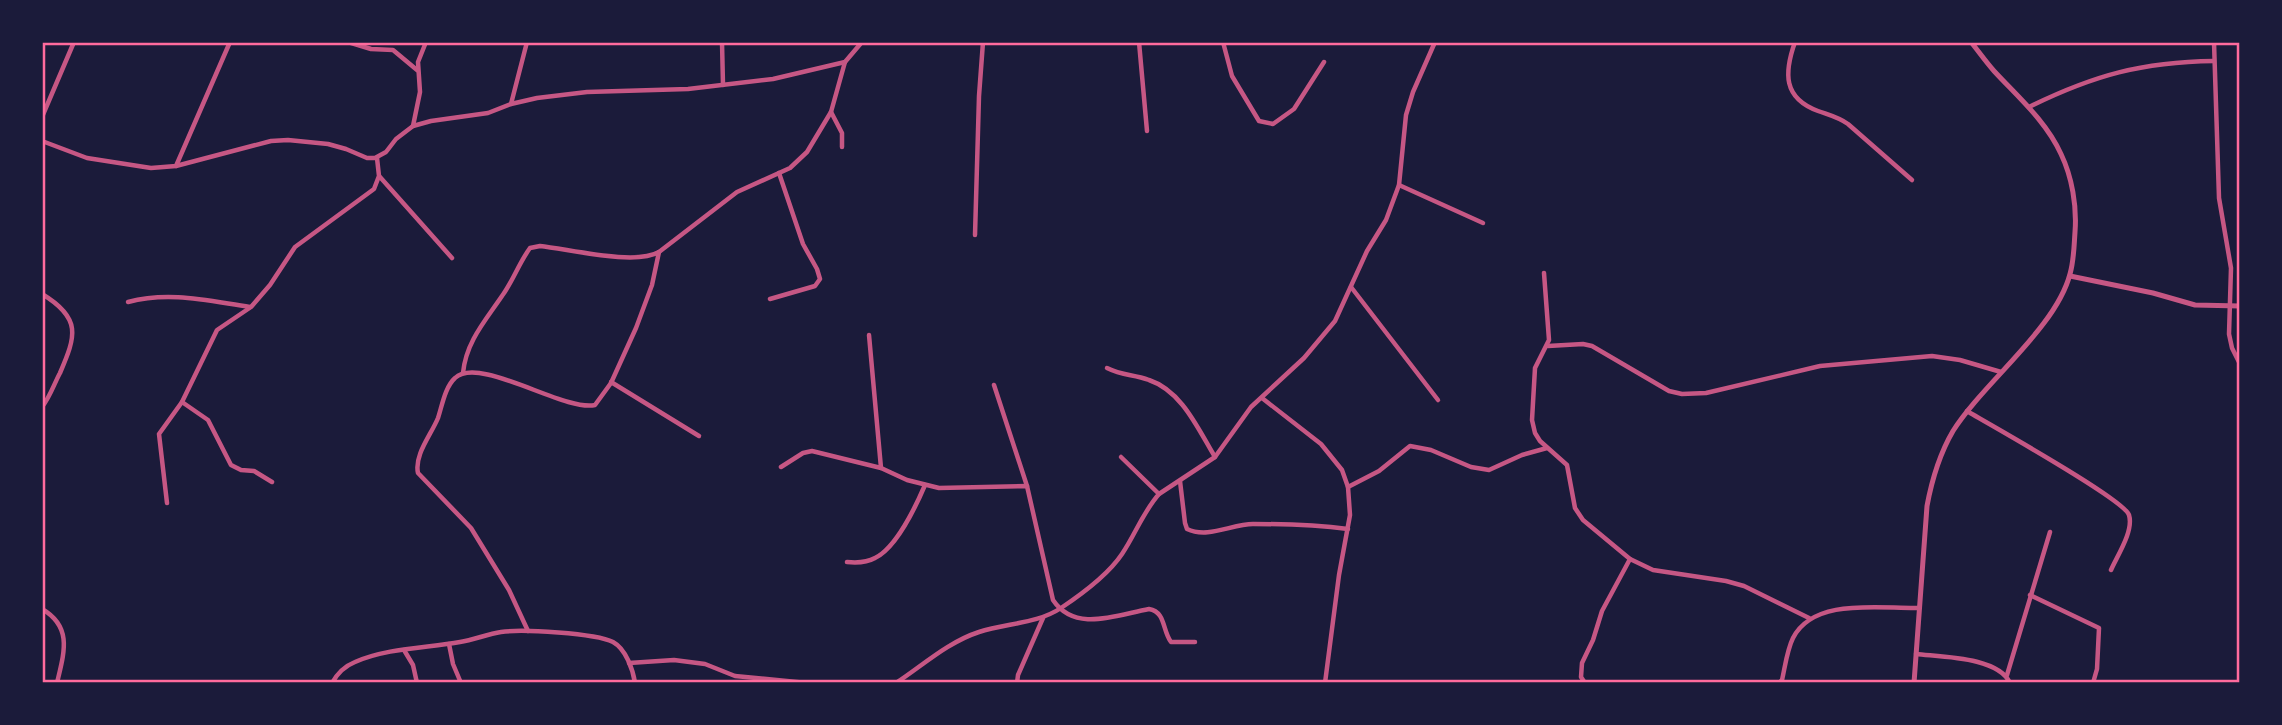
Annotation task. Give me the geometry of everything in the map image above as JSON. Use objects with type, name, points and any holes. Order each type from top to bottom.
[{"type":"street","points":[[42,117],[74,42]]},
{"type":"street","points":[[177,166],[230,42]]},
{"type":"street","points":[[348,42],[370,49],[393,50],[418,71]]},
{"type":"street","points":[[414,126],[420,92],[418,61],[426,42]]},
{"type":"street","points":[[511,104],[527,42]]},
{"type":"street","points":[[722,42],[723,85]]},
{"type":"street","points":[[463,373],[468,348],[530,248],[540,246],[611,256],[643,257],[659,252],[737,192],[790,168],[807,152],[831,112],[845,62],[862,42]]},
{"type":"street","points":[[975,235],[983,42]]},
{"type":"street","points":[[1139,42],[1147,131]]},
{"type":"street","points":[[1223,42],[1231,76],[1259,121],[1266,123],[1273,124],[1294,109],[1324,62]]},
{"type":"street","points":[[896,683],[941,652],[978,632],[1044,617],[1060,609],[1079,594],[1121,555],[1159,494],[1215,457],[1251,407],[1304,358],[1335,321],[1367,251],[1386,219],[1399,184],[1406,115],[1435,42]]},
{"type":"street","points":[[1795,42],[1789,85],[1796,99],[1838,117],[1912,180]]},
{"type":"street","points":[[1914,683],[1927,506],[1932,478],[1941,452],[1967,411],[2050,314],[2070,275],[2076,216],[2071,185],[2061,153],[2029,107],[1993,70],[1971,42]]},
{"type":"street","points":[[2214,42],[2219,198],[2231,268],[2229,334],[2240,364]]},
{"type":"street","points":[[2029,107],[2099,76],[2134,67],[2214,61]]},
{"type":"street","points":[[42,141],[87,158],[151,168],[177,166],[271,141],[288,140],[328,144],[367,158],[377,158],[414,126],[488,113],[537,98],[587,92],[723,85],[773,79],[845,62]]},
{"type":"street","points":[[831,112],[842,133],[842,147]]},
{"type":"street","points":[[167,503],[159,434],[182,402],[212,337],[225,324],[251,307],[270,285],[295,247],[369,193],[378,183],[377,158]]},
{"type":"street","points":[[771,299],[815,286],[820,279],[817,268],[803,244],[779,173]]},
{"type":"street","points":[[379,176],[452,258]]},
{"type":"street","points":[[1399,184],[1483,223]]},
{"type":"street","points":[[528,631],[509,590],[471,528],[418,473],[417,463],[454,378],[463,373],[494,377],[590,406],[601,399],[641,315],[652,285],[659,252]]},
{"type":"street","points":[[1544,273],[1549,333],[1547,346],[1535,368],[1532,403],[1535,433],[1547,448],[1567,465],[1575,508],[1583,520],[1630,559],[1653,570],[1744,586],[1809,618]]},
{"type":"street","points":[[2070,275],[2195,305],[2240,306]]},
{"type":"street","points":[[1351,287],[1438,400]]},
{"type":"street","points":[[42,295],[61,310],[74,332],[70,350],[42,407]]},
{"type":"street","points":[[128,302],[151,296],[174,296],[251,307]]},
{"type":"street","points":[[869,335],[881,468]]},
{"type":"street","points":[[1547,346],[1592,346],[1669,391],[1682,394],[1722,390],[1820,366],[1931,356],[1960,360],[2001,372]]},
{"type":"street","points":[[1107,368],[1121,375],[1162,385],[1174,395],[1215,457]]},
{"type":"street","points":[[611,382],[699,436]]},
{"type":"street","points":[[994,384],[1027,486],[1053,600],[1060,609],[1067,615],[1090,620],[1155,610],[1162,618],[1171,642],[1195,642]]},
{"type":"street","points":[[1262,398],[1321,444],[1342,470],[1348,487],[1350,514],[1325,683]]},
{"type":"street","points":[[182,402],[208,420],[231,465],[241,470],[254,471],[272,482]]},
{"type":"street","points":[[1967,411],[2126,509],[2130,518],[2127,532],[2111,570]]},
{"type":"street","points":[[1348,487],[1380,471],[1410,446],[1431,450],[1471,467],[1489,470],[1522,455],[1547,448]]},
{"type":"street","points":[[781,467],[803,453],[812,451],[881,468],[907,480],[939,488],[1027,486]]},
{"type":"street","points":[[1121,457],[1159,494]]},
{"type":"street","points":[[1181,481],[1185,523],[1187,529],[1192,531],[1210,532],[1254,524],[1348,529]]},
{"type":"street","points":[[848,562],[862,563],[878,557],[914,511],[925,485]]},
{"type":"street","points":[[2010,683],[2007,675],[2050,532]]},
{"type":"street","points":[[1585,683],[1581,677],[1582,663],[1602,611],[1630,559]]},
{"type":"street","points":[[2030,595],[2099,628],[2097,669],[2093,683]]},
{"type":"street","points":[[1779,683],[1792,639],[1809,618],[1841,608],[1919,608]]},
{"type":"street","points":[[42,609],[54,616],[63,631],[64,643],[57,683]]},
{"type":"street","points":[[1017,683],[1018,675],[1044,617]]},
{"type":"street","points":[[332,683],[345,667],[356,661],[501,632],[528,631],[571,634],[612,642],[620,648],[629,663],[635,683]]},
{"type":"street","points":[[449,643],[453,664],[461,683]]},
{"type":"street","points":[[404,650],[413,664],[417,683]]},
{"type":"street","points":[[1916,654],[1961,659],[1987,665],[2007,675]]},
{"type":"street","points":[[629,663],[674,660],[705,664],[735,676],[807,683]]}]
